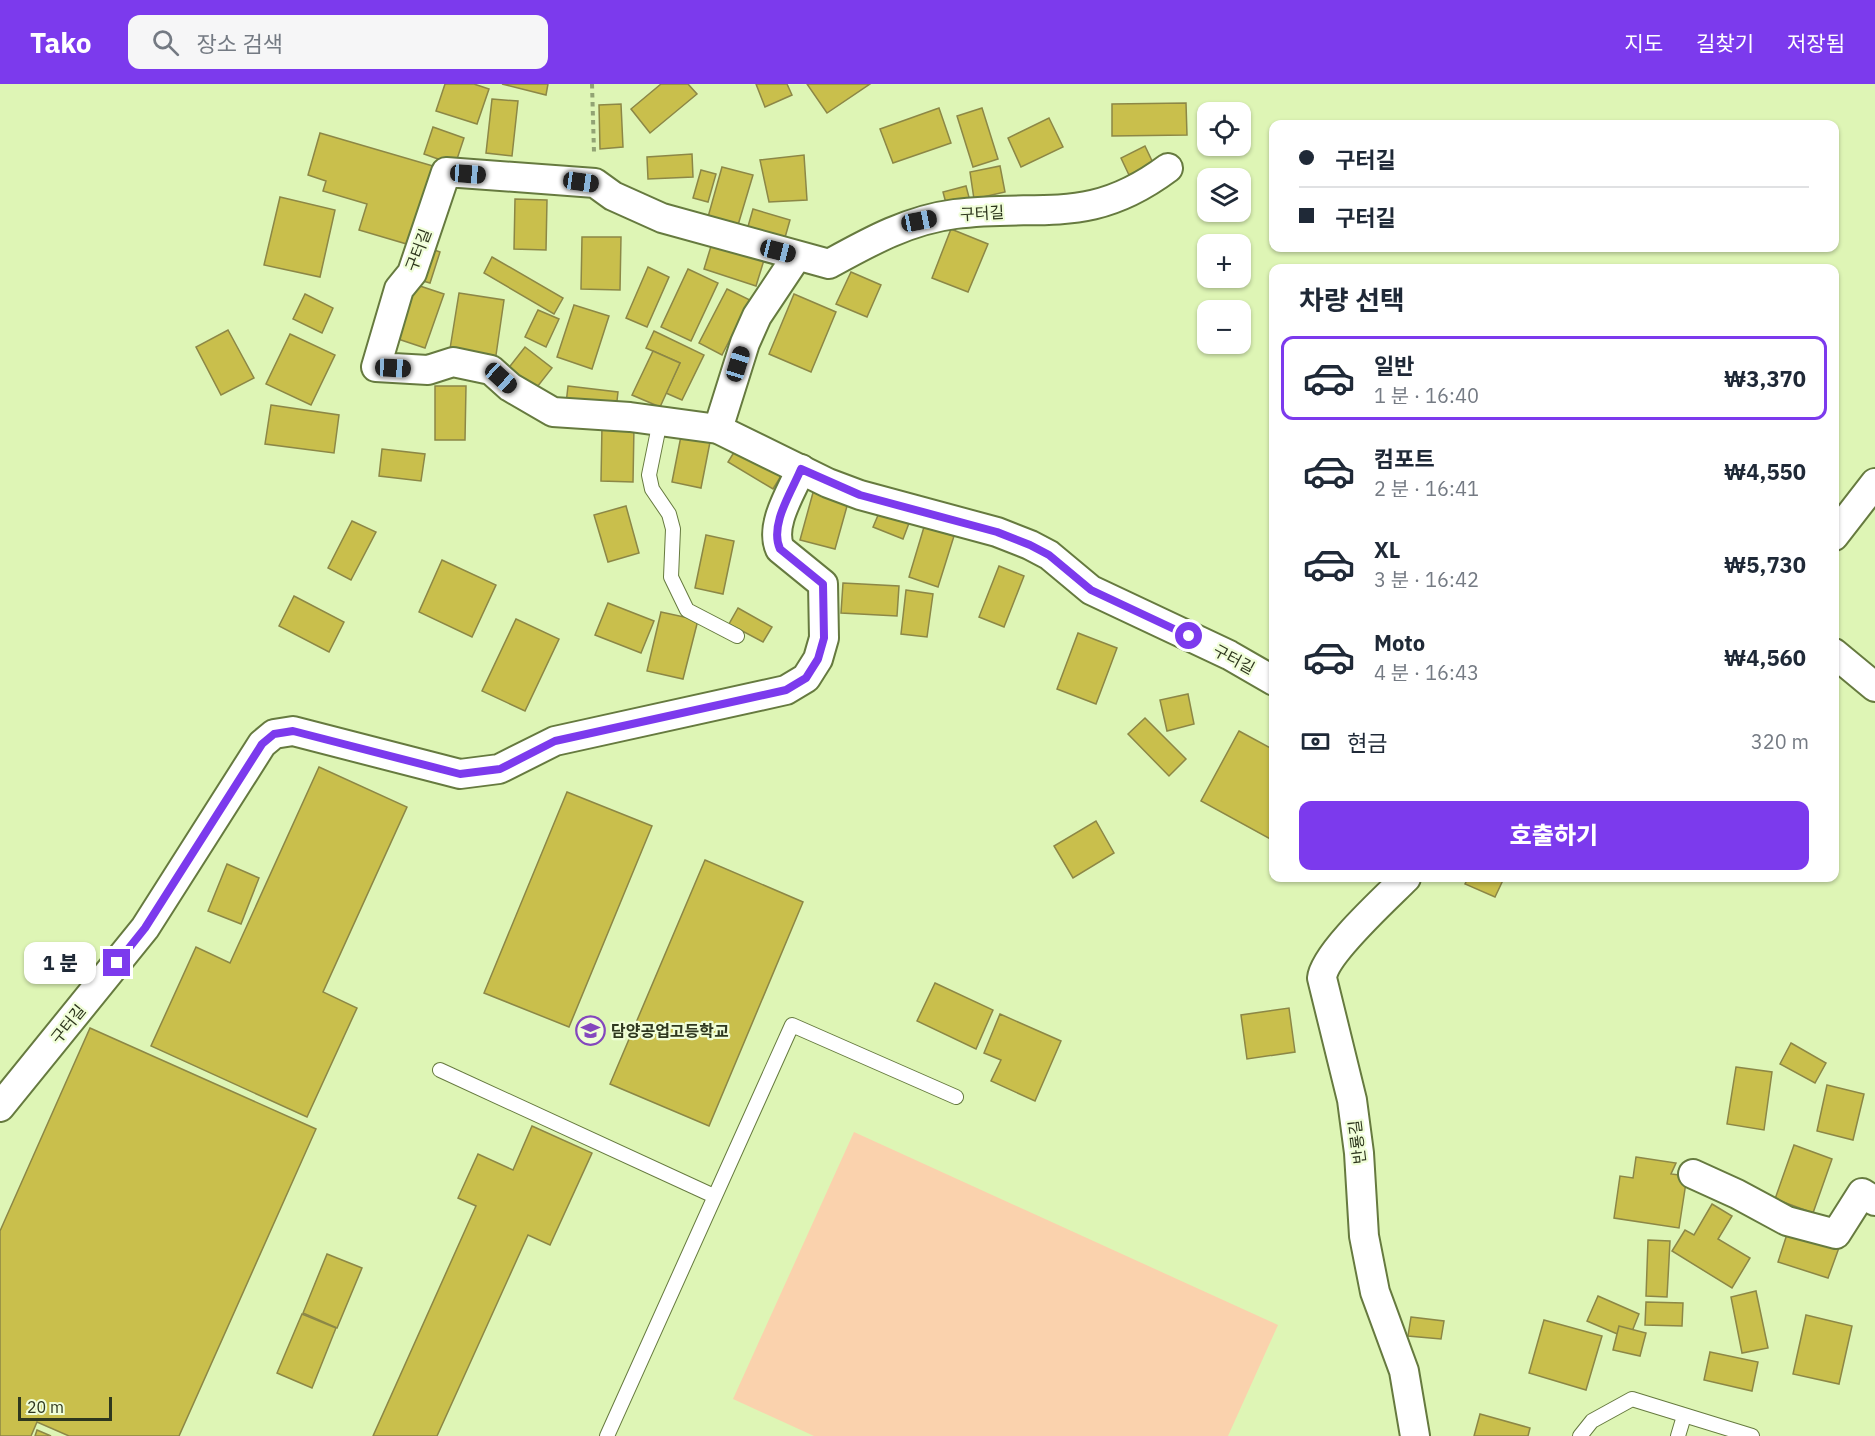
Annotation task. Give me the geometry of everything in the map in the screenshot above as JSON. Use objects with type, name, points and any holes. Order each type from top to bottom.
[{"type":"street","name":"구터길","points":[[1168,168],[1142,187],[1098,205],[1067,211],[997,210],[953,214],[919,221],[879,237],[829,264],[662,218],[613,196],[595,183],[446,172],[412,273],[399,288],[376,367],[428,370],[453,362],[492,370],[510,387],[553,412],[660,421],[718,429],[860,495],[997,532],[1030,545],[1049,555],[1091,590],[1229,655],[1269,678]]},
{"type":"street","points":[[718,429],[745,343],[757,316],[797,256]]},
{"type":"street","name":"구터길","points":[[0,1107],[145,928],[262,744],[274,734],[293,731],[460,774],[500,769],[555,741],[786,690],[806,678],[813,671],[824,638],[823,584],[780,549],[776,541],[777,528],[801,469]]},
{"type":"street","points":[[1839,530],[1875,483]]},
{"type":"street","points":[[1839,657],[1875,687]]},
{"type":"street","name":"반룡길","points":[[1402,882],[1335,952],[1323,967],[1322,978],[1352,1100],[1359,1153],[1364,1236],[1375,1292],[1404,1371],[1415,1436]]},
{"type":"street","points":[[1694,1174],[1787,1221],[1836,1234],[1862,1193],[1875,1201]]},
{"type":"lane","points":[[660,421],[650,475],[652,489],[669,514],[673,529],[671,577],[687,610],[738,636]]},
{"type":"lane","points":[[607,1436],[792,1025],[956,1097]]},
{"type":"lane","points":[[440,1070],[714,1196]]},
{"type":"lane","points":[[1580,1436],[1592,1421],[1632,1399],[1752,1436]]},
{"type":"lane","points":[[1678,1436],[1684,1416]]},
{"type":"path","points":[[592,84],[595,183]]},
{"type":"shaded area","points":[[854,1132],[1278,1325],[1228,1436],[814,1436],[733,1399]]},
{"type":"building","points":[[445,84],[474,84],[489,89],[477,124],[436,111]]},
{"type":"building","points":[[502,84],[548,84],[546,95]]},
{"type":"building","points":[[661,84],[688,84],[697,94],[650,133],[631,109]]},
{"type":"building","points":[[756,84],[787,84],[792,95],[765,107]]},
{"type":"building","points":[[807,84],[870,84],[827,113]]},
{"type":"building","points":[[492,99],[518,101],[512,156],[486,153]]},
{"type":"building","points":[[1186,103],[1187,135],[1112,136],[1112,104]]},
{"type":"building","points":[[621,104],[623,147],[600,149],[599,105]]},
{"type":"building","points":[[939,108],[951,143],[893,163],[880,129]]},
{"type":"building","points":[[982,108],[998,159],[973,167],[957,116]]},
{"type":"building","points":[[1049,118],[1063,147],[1021,167],[1008,138]]},
{"type":"building","points":[[433,127],[464,138],[455,165],[424,154]]},
{"type":"building","points":[[320,133],[433,166],[410,245],[359,230],[367,204],[323,191],[326,181],[308,175]]},
{"type":"building","points":[[1145,146],[1153,163],[1129,175],[1121,158]]},
{"type":"building","points":[[692,154],[693,177],[648,179],[647,157]]},
{"type":"building","points":[[804,155],[807,200],[769,202],[760,160]]},
{"type":"building","points":[[1000,166],[1005,192],[974,199],[970,172]]},
{"type":"building","points":[[722,167],[753,175],[738,225],[708,217]]},
{"type":"building","points":[[701,170],[716,174],[708,202],[693,198]]},
{"type":"building","points":[[966,186],[970,201],[947,207],[943,192]]},
{"type":"building","points":[[280,197],[335,210],[320,277],[264,265]]},
{"type":"building","points":[[515,199],[547,200],[546,250],[514,249]]},
{"type":"building","points":[[753,209],[790,220],[784,241],[747,230]]},
{"type":"building","points":[[951,229],[988,244],[968,292],[932,278]]},
{"type":"building","points":[[582,237],[621,237],[620,290],[581,289]]},
{"type":"building","points":[[712,243],[764,260],[756,286],[704,269]]},
{"type":"building","points":[[426,247],[440,252],[430,283],[416,279]]},
{"type":"building","points":[[492,257],[563,298],[554,314],[484,273]]},
{"type":"building","points":[[648,267],[669,277],[647,327],[626,318]]},
{"type":"building","points":[[688,269],[718,283],[691,341],[661,327]]},
{"type":"building","points":[[851,272],[881,285],[867,317],[836,304]]},
{"type":"building","points":[[411,283],[444,294],[425,348],[392,337]]},
{"type":"building","points":[[727,289],[750,300],[722,355],[699,343]]},
{"type":"building","points":[[459,293],[504,300],[495,362],[449,355]]},
{"type":"building","points":[[305,294],[333,308],[322,333],[293,319]]},
{"type":"building","points":[[794,294],[836,312],[811,372],[769,354]]},
{"type":"building","points":[[574,305],[609,316],[592,369],[557,357]]},
{"type":"building","points":[[538,310],[559,319],[546,347],[525,337]]},
{"type":"building","points":[[228,330],[254,378],[221,395],[196,347]]},
{"type":"building","points":[[654,331],[704,355],[682,400],[666,393],[680,363],[646,348]]},
{"type":"building","points":[[290,334],[335,355],[311,405],[266,384]]},
{"type":"building","points":[[525,347],[552,368],[534,391],[507,370]]},
{"type":"building","points":[[653,351],[680,363],[660,407],[632,395]]},
{"type":"building","points":[[435,386],[466,386],[465,440],[435,440]]},
{"type":"building","points":[[568,386],[618,392],[616,410],[566,404]]},
{"type":"building","points":[[271,405],[339,415],[334,453],[265,444]]},
{"type":"building","points":[[602,425],[634,426],[633,482],[601,481]]},
{"type":"building","points":[[682,431],[711,437],[701,488],[672,482]]},
{"type":"building","points":[[382,449],[425,454],[421,481],[379,476]]},
{"type":"building","points":[[736,449],[781,476],[773,489],[728,462]]},
{"type":"building","points":[[814,489],[849,499],[835,549],[800,540]]},
{"type":"building","points":[[626,506],[639,553],[608,562],[594,515]]},
{"type":"building","points":[[882,506],[911,518],[903,539],[873,527]]},
{"type":"building","points":[[352,521],[376,532],[351,580],[328,568]]},
{"type":"building","points":[[924,527],[954,536],[938,587],[909,577]]},
{"type":"building","points":[[706,535],[734,541],[723,594],[695,588]]},
{"type":"building","points":[[442,560],[496,585],[472,637],[419,612]]},
{"type":"building","points":[[999,566],[1024,576],[1004,627],[979,617]]},
{"type":"building","points":[[843,583],[899,586],[897,616],[841,613]]},
{"type":"building","points":[[906,590],[933,594],[927,637],[901,634]]},
{"type":"building","points":[[294,596],[344,622],[329,652],[279,626]]},
{"type":"building","points":[[608,603],[654,621],[641,653],[595,635]]},
{"type":"building","points":[[738,608],[772,627],[763,642],[729,624]]},
{"type":"building","points":[[661,612],[698,620],[683,679],[647,671]]},
{"type":"building","points":[[516,619],[559,639],[525,711],[482,691]]},
{"type":"building","points":[[1078,633],[1117,648],[1096,704],[1057,689]]},
{"type":"building","points":[[1188,694],[1194,724],[1167,731],[1160,700]]},
{"type":"building","points":[[1145,718],[1186,759],[1169,776],[1128,734]]},
{"type":"building","points":[[1239,731],[1269,747],[1269,838],[1201,801]]},
{"type":"building","points":[[319,767],[407,807],[323,992],[357,1008],[307,1117],[151,1046],[196,947],[230,963]]},
{"type":"building","points":[[567,792],[652,826],[569,1027],[484,993]]},
{"type":"building","points":[[1096,821],[1114,853],[1073,878],[1054,846]]},
{"type":"building","points":[[705,860],[803,902],[709,1126],[610,1084]]},
{"type":"building","points":[[227,864],[259,878],[241,924],[208,911]]},
{"type":"building","points":[[1466,882],[1502,882],[1495,897],[1465,884]]},
{"type":"building","points":[[935,983],[993,1010],[976,1049],[917,1021]]},
{"type":"building","points":[[1289,1008],[1295,1052],[1247,1059],[1241,1015]]},
{"type":"building","points":[[1000,1014],[1061,1041],[1035,1101],[991,1081],[1001,1060],[984,1053]]},
{"type":"building","points":[[90,1028],[316,1129],[179,1436],[69,1436],[37,1422],[31,1436],[0,1436],[0,1231]]},
{"type":"building","points":[[1791,1043],[1826,1063],[1815,1083],[1780,1064]]},
{"type":"building","points":[[1736,1067],[1772,1072],[1764,1130],[1727,1124]]},
{"type":"building","points":[[1827,1085],[1864,1094],[1853,1140],[1817,1131]]},
{"type":"building","points":[[532,1126],[592,1153],[550,1245],[528,1235],[437,1436],[373,1436],[476,1206],[458,1198],[478,1154],[513,1170]]},
{"type":"building","points":[[1794,1145],[1832,1159],[1813,1213],[1775,1199]]},
{"type":"building","points":[[1636,1157],[1676,1163],[1671,1174],[1687,1176],[1679,1228],[1614,1218],[1620,1176],[1633,1178]]},
{"type":"building","points":[[1712,1204],[1732,1216],[1718,1239],[1750,1258],[1732,1288],[1672,1251],[1685,1230],[1694,1235]]},
{"type":"building","points":[[1789,1228],[1840,1245],[1828,1278],[1778,1262]]},
{"type":"building","points":[[1648,1240],[1670,1241],[1667,1297],[1646,1296]]},
{"type":"building","points":[[327,1254],[362,1268],[337,1328],[303,1313]]},
{"type":"building","points":[[1756,1291],[1768,1348],[1742,1353],[1731,1297]]},
{"type":"building","points":[[1598,1296],[1639,1314],[1629,1339],[1587,1321]]},
{"type":"building","points":[[1646,1302],[1683,1303],[1682,1326],[1645,1325]]},
{"type":"building","points":[[302,1314],[336,1328],[312,1388],[277,1373]]},
{"type":"building","points":[[1806,1315],[1852,1326],[1839,1384],[1793,1374]]},
{"type":"building","points":[[1411,1317],[1444,1321],[1441,1339],[1408,1336]]},
{"type":"building","points":[[1544,1320],[1602,1336],[1586,1390],[1529,1373]]},
{"type":"building","points":[[1619,1326],[1646,1333],[1640,1356],[1613,1350]]},
{"type":"building","points":[[1710,1352],[1758,1362],[1752,1391],[1704,1380]]},
{"type":"building","points":[[1480,1414],[1530,1428],[1528,1436],[1474,1436]]},
{"type":"building","points":[[37,1430],[51,1436],[35,1436]]},
{"type":"place","name":"담양공업고등학교","points":[[590,1031]]},
{"type":"route","points":[[117,963],[145,928],[262,744],[274,734],[293,731],[460,774],[500,769],[555,741],[786,690],[806,678],[813,671],[824,638],[823,584],[780,549],[776,541],[777,528],[801,469],[828,483],[860,495],[997,532],[1030,545],[1049,555],[1091,590],[1189,636]]}]
